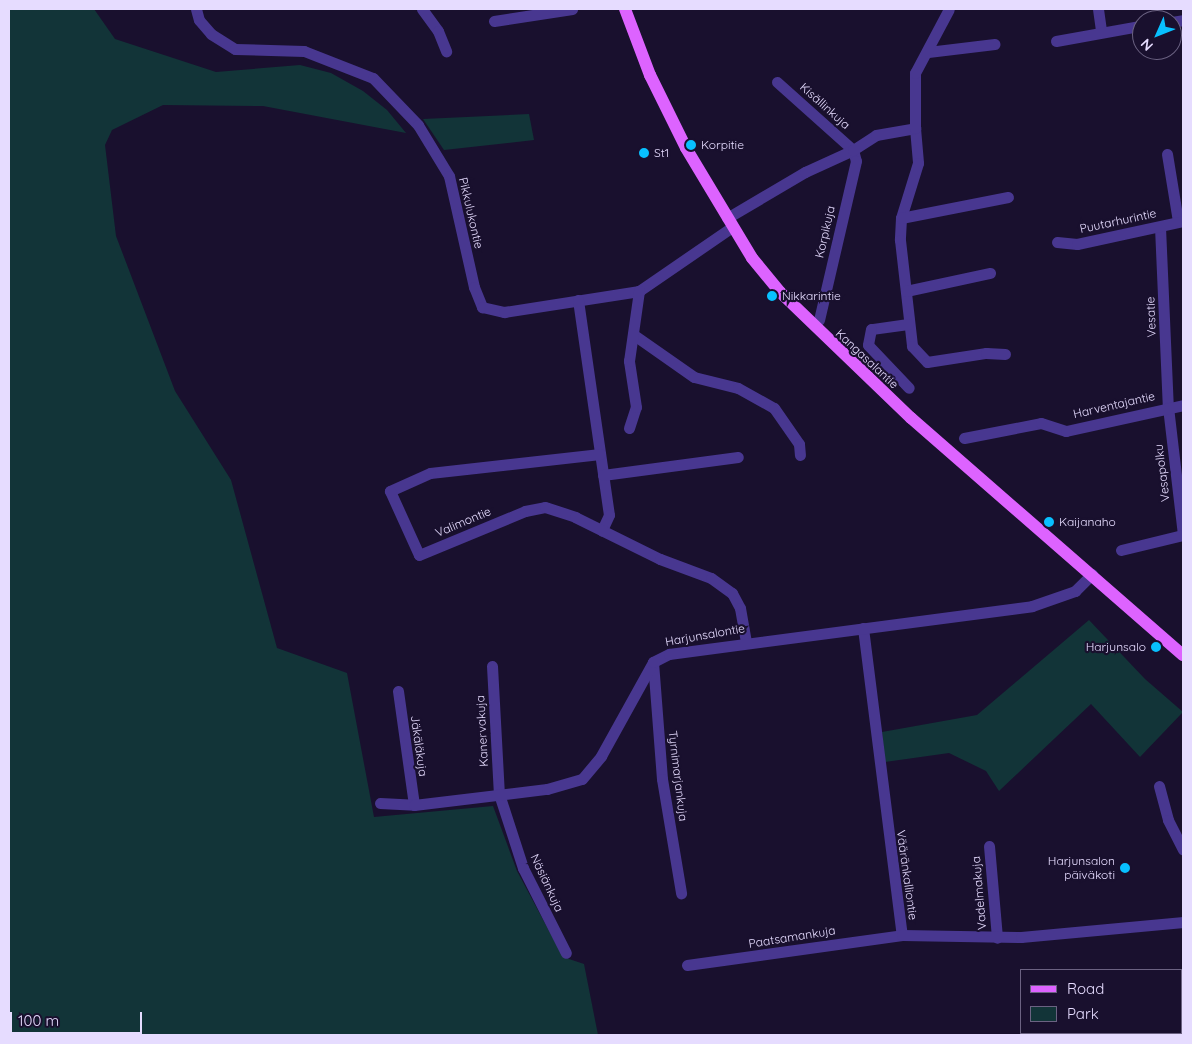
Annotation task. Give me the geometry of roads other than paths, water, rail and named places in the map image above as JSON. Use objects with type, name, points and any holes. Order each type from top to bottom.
[{"type":"main road","name":"Kangasalantie","points":[[625,9],[670,119],[730,222],[780,292],[825,338],[911,418],[1183,655]]},
{"type":"street","name":"Pikkulukontie","points":[[196,9],[199,20],[212,34],[235,49],[304,50],[374,78],[418,126],[449,176],[474,287],[482,307],[504,312],[639,291],[730,222]]},
{"type":"street","points":[[422,9],[438,31],[446,51]]},
{"type":"street","points":[[494,20],[547,11],[572,9]]},
{"type":"street","points":[[949,9],[928,52],[915,73],[915,128],[918,163],[901,218],[908,324],[912,346],[927,362],[986,353],[1005,354]]},
{"type":"street","points":[[1098,9],[1101,31]]},
{"type":"street","points":[[1056,41],[1101,31],[1132,27]]},
{"type":"street","points":[[928,52],[995,44]]},
{"type":"street","name":"Kisällinkuja","points":[[777,82],[853,150]]},
{"type":"street","points":[[730,222],[805,172],[853,150],[876,135],[915,128]]},
{"type":"street","name":"Korpikuja","points":[[819,320],[855,167],[853,150]]},
{"type":"street","points":[[1167,154],[1180,221]]},
{"type":"street","points":[[901,218],[1008,197]]},
{"type":"street","name":"Puutarhurintie","points":[[1057,242],[1078,244],[1180,221]]},
{"type":"street","name":"Vesatie","points":[[1160,227],[1168,407]]},
{"type":"street","points":[[906,291],[990,273]]},
{"type":"street","points":[[629,428],[636,407],[630,361],[639,291]]},
{"type":"street","points":[[578,300],[609,516],[602,530]]},
{"type":"street","points":[[908,324],[871,329],[868,345],[909,388]]},
{"type":"street","points":[[634,335],[694,378],[738,388],[774,408],[799,444],[800,455]]},
{"type":"street","name":"Harventajantie","points":[[964,438],[1041,423],[1066,431],[1183,405]]},
{"type":"street","name":"Vesapolku","points":[[1168,407],[1183,535]]},
{"type":"street","name":"Valimontie","points":[[600,454],[430,472],[390,491],[419,555],[525,511],[545,507],[602,530],[660,559],[711,578],[732,593],[740,608],[746,642]]},
{"type":"street","points":[[603,474],[738,457]]},
{"type":"street","points":[[1121,550],[1183,535]]},
{"type":"street","name":"Harjunsalontie","points":[[652,662],[669,654],[746,642],[1049,602],[1075,592],[1092,574]]},
{"type":"street","name":"Vääränkalliontie","points":[[863,628],[902,935],[997,938],[1084,934],[1183,922]]},
{"type":"street","points":[[380,803],[414,805],[547,789],[582,779],[601,756],[652,662]]},
{"type":"street","name":"Tyrnimarjankuja","points":[[652,662],[662,778],[681,893]]},
{"type":"street","name":"Kanervakuja","points":[[492,666],[499,794]]},
{"type":"street","name":"Jäkäläkuja","points":[[398,691],[414,805]]},
{"type":"street","points":[[1159,786],[1168,820],[1183,849]]},
{"type":"street","name":"Näsiänkuja","points":[[499,794],[523,868],[566,953]]},
{"type":"street","name":"Vadelmakuja","points":[[989,846],[997,938]]},
{"type":"street","name":"Paatsamankuja","points":[[687,965],[902,935]]},
{"type":"place","name":"Korpitie","points":[[691,145]]},
{"type":"place","name":"St1","points":[[644,153]]},
{"type":"place","name":"Nikkarintie","points":[[772,296]]},
{"type":"place","name":"Kaijanaho","points":[[1049,522]]},
{"type":"place","name":"Harjunsalo","points":[[1156,647]]},
{"type":"place","name":"Harjunsalon päiväkoti","points":[[1125,868]]}]
